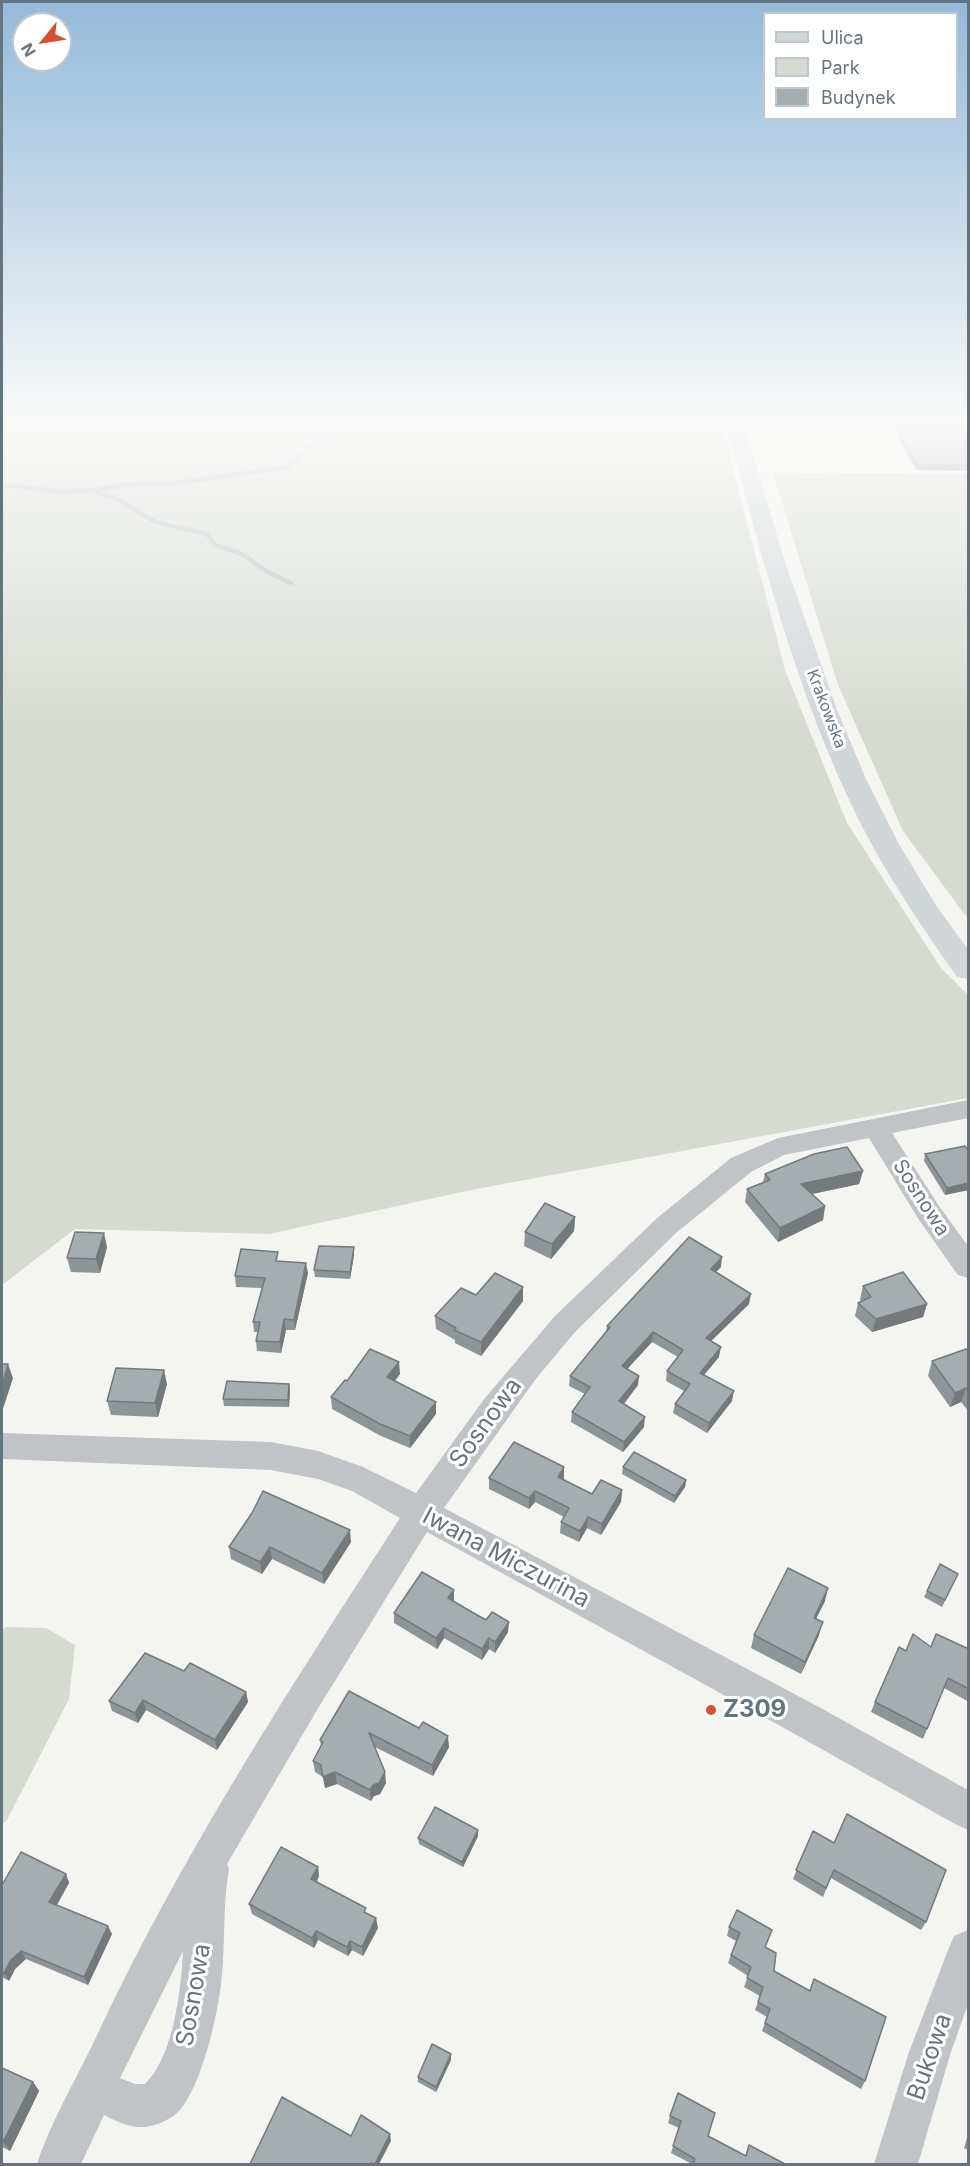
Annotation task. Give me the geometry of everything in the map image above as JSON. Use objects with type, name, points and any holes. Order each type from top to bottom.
[{"type":"main road","name":"Krakowska","points":[[764,526],[809,668],[854,780],[896,863],[920,904],[969,970]]},
{"type":"street","name":"Sosnowa","points":[[60,2164],[131,2008],[214,1848],[304,1698],[422,1512],[524,1371],[605,1284],[688,1207],[741,1164],[778,1147],[969,1109]]},
{"type":"street","name":"Sosnowa","points":[[875,1127],[929,1213],[969,1267]]},
{"type":"street","name":"Iwana Miczurina","points":[[2,1446],[271,1456],[318,1465],[363,1481],[807,1720],[969,1812]]},
{"type":"street","name":"Sosnowa","points":[[94,2088],[133,2106],[151,2105],[164,2096],[175,2079],[190,2040],[196,2010],[201,1977],[207,1879],[214,1848]]},
{"type":"street","name":"Bukowa","points":[[897,2164],[929,2055],[969,1950]]},
{"type":"green space","points":[[2,526],[748,526],[785,670],[847,823],[941,968],[968,995],[968,1098],[471,1190],[269,1234],[75,1229],[2,1285]]},
{"type":"green space","points":[[789,526],[968,526],[968,919],[903,831],[838,685]]},
{"type":"green space","points":[[6,1627],[46,1628],[75,1645],[69,1699],[7,1820],[2,1824],[2,1630]]},
{"type":"building","points":[[965,1146],[969,1151],[969,1183],[947,1188],[925,1154]]},
{"type":"building","points":[[847,1147],[863,1171],[801,1184],[825,1206],[780,1228],[747,1189],[770,1180],[765,1174],[814,1154]]},
{"type":"building","points":[[545,1203],[575,1217],[552,1244],[525,1232]]},
{"type":"building","points":[[75,1232],[104,1233],[96,1259],[67,1258]]},
{"type":"building","points":[[689,1237],[722,1257],[711,1269],[751,1294],[706,1338],[721,1347],[700,1373],[734,1391],[709,1423],[675,1404],[690,1384],[667,1371],[683,1350],[653,1332],[622,1366],[639,1376],[619,1401],[645,1417],[624,1442],[572,1412],[590,1387],[570,1376],[610,1327],[607,1326]]},
{"type":"building","points":[[319,1246],[354,1247],[350,1272],[314,1270]]},
{"type":"building","points":[[241,1249],[278,1252],[276,1261],[306,1263],[294,1320],[284,1319],[280,1342],[256,1341],[260,1322],[253,1322],[265,1278],[235,1276]]},
{"type":"building","points":[[903,1272],[927,1304],[876,1319],[858,1303],[871,1297],[863,1286]]},
{"type":"building","points":[[495,1273],[523,1287],[481,1342],[454,1330],[456,1328],[435,1316],[461,1288],[476,1295]]},
{"type":"building","points":[[370,1349],[399,1362],[387,1377],[436,1402],[410,1436],[380,1424],[331,1397],[345,1380],[347,1381]]},
{"type":"building","points":[[966,1349],[969,1352],[969,1391],[966,1388],[955,1393],[932,1361]]},
{"type":"building","points":[[2,1364],[8,1364],[2,1385]]},
{"type":"building","points":[[116,1368],[164,1370],[155,1403],[107,1401]]},
{"type":"building","points":[[227,1381],[289,1384],[288,1400],[223,1399]]},
{"type":"building","points":[[514,1442],[564,1467],[558,1477],[592,1494],[601,1480],[622,1490],[602,1524],[588,1517],[580,1531],[561,1522],[569,1508],[535,1491],[529,1498],[489,1478]]},
{"type":"building","points":[[634,1452],[686,1480],[675,1496],[623,1467]]},
{"type":"building","points":[[263,1491],[350,1530],[322,1573],[270,1547],[260,1562],[229,1547],[252,1513]]},
{"type":"building","points":[[940,1564],[958,1574],[945,1600],[927,1591]]},
{"type":"building","points":[[788,1568],[828,1588],[814,1618],[823,1622],[805,1662],[754,1635]]},
{"type":"building","points":[[422,1572],[454,1590],[448,1598],[470,1611],[486,1620],[492,1612],[509,1622],[495,1642],[489,1638],[482,1649],[444,1628],[436,1638],[394,1613]]},
{"type":"building","points":[[913,1634],[931,1647],[936,1634],[969,1649],[969,1689],[948,1678],[927,1729],[875,1702],[899,1647],[906,1651]]},
{"type":"building","points":[[145,1653],[184,1671],[190,1663],[246,1692],[215,1740],[143,1700],[135,1713],[109,1701]]},
{"type":"building","points":[[349,1691],[419,1728],[423,1722],[448,1736],[432,1765],[369,1733],[385,1772],[379,1783],[373,1785],[370,1790],[335,1772],[323,1777],[321,1765],[313,1761],[323,1742],[320,1740]]},
{"type":"building","points":[[435,1807],[478,1830],[462,1862],[418,1838]]},
{"type":"building","points":[[847,1814],[946,1870],[926,1922],[834,1870],[826,1888],[796,1870],[813,1831],[834,1843]]},
{"type":"building","points":[[281,1847],[318,1867],[311,1879],[366,1908],[364,1912],[376,1918],[362,1947],[350,1941],[347,1947],[316,1931],[312,1938],[249,1904]]},
{"type":"building","points":[[21,1852],[66,1874],[49,1902],[108,1926],[84,1977],[21,1951],[10,1961],[4,1973],[2,1972],[2,1885]]},
{"type":"building","points":[[737,1910],[772,1930],[765,1947],[776,1953],[774,1971],[810,1991],[814,1979],[886,2017],[865,2081],[765,2023],[770,2009],[758,2002],[763,1987],[747,1978],[751,1967],[731,1955],[740,1933],[729,1927]]},
{"type":"building","points":[[432,2044],[451,2054],[436,2087],[418,2077]]},
{"type":"building","points":[[2,2068],[33,2082],[3,2142],[2,2141]]},
{"type":"building","points":[[678,2093],[715,2113],[708,2136],[746,2156],[749,2145],[785,2164],[693,2164],[695,2159],[673,2146],[681,2121],[670,2116]]},
{"type":"building","points":[[282,2097],[351,2136],[361,2115],[390,2134],[375,2164],[250,2164]]},
{"type":"waterway","points":[[173,526],[207,534],[215,545],[242,554],[266,571],[291,583]]},
{"type":"place","name":"Z309","points":[[711,1710]]}]
